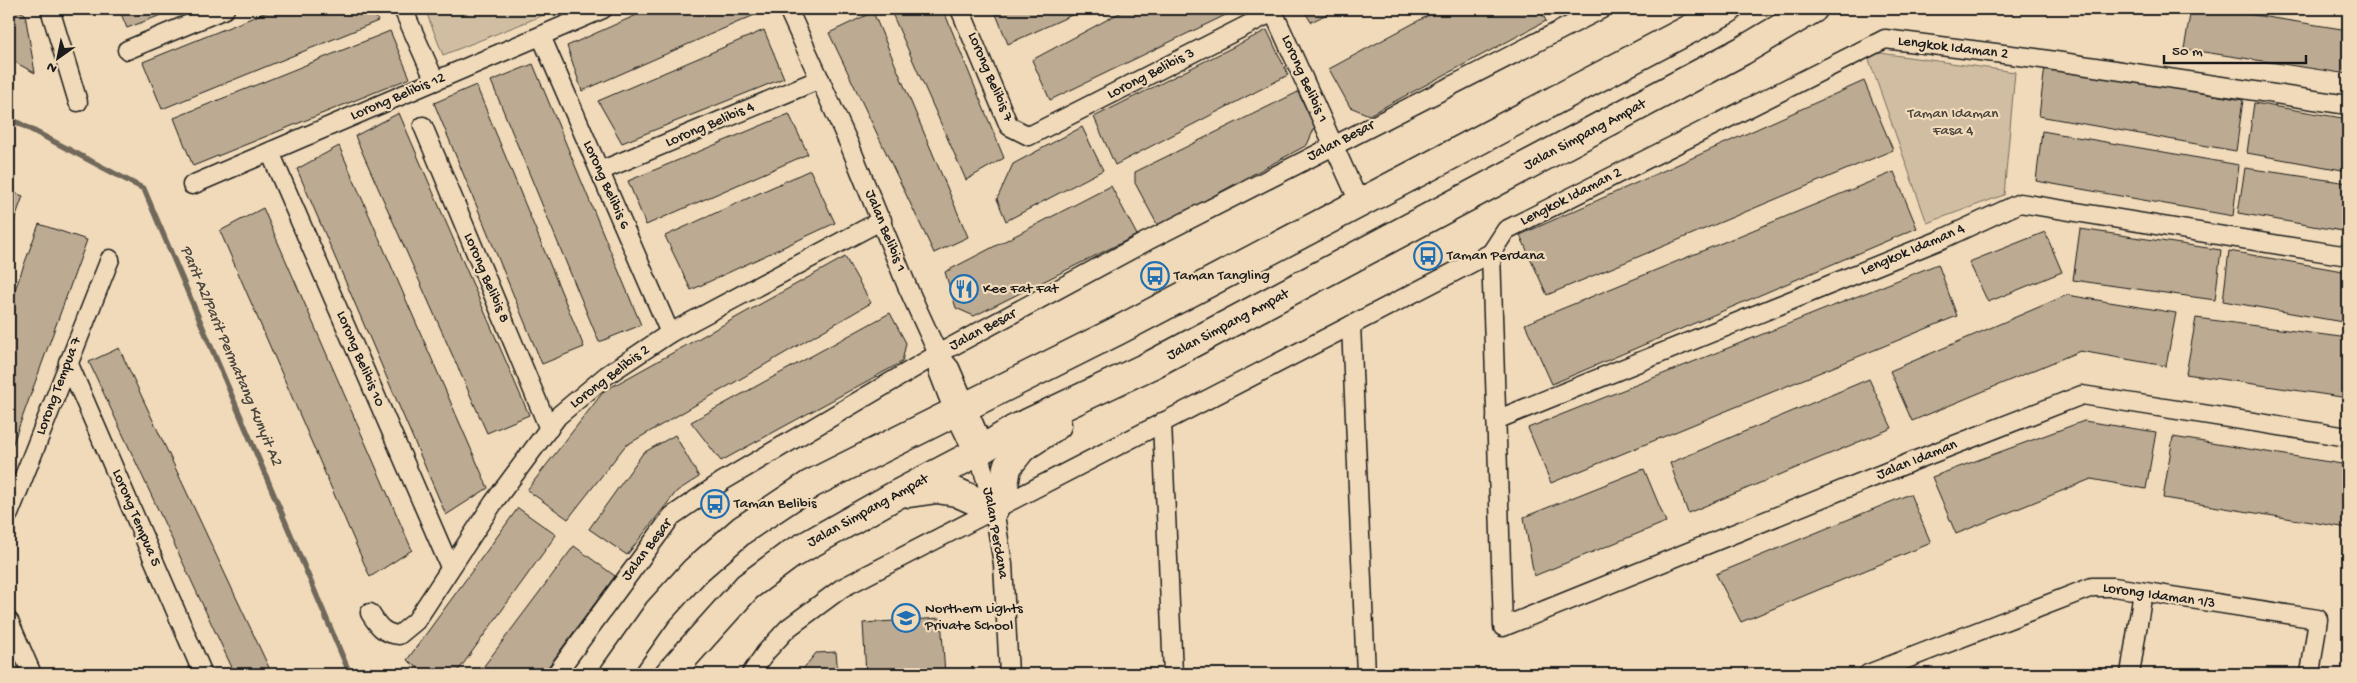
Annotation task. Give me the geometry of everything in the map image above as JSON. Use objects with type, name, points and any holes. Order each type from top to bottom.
[{"type":"highway","points":[[614,674],[658,612],[695,571],[742,530],[810,484],[1119,330],[1728,9]]},
{"type":"highway","name":"Jalan Simpang Ampat","points":[[669,674],[747,587],[790,555],[896,495],[978,452],[1013,430],[1152,364],[1742,51],[1813,9]]},
{"type":"highway","points":[[896,495],[937,489],[956,492],[994,509],[1004,486],[1006,467],[1022,448],[1152,364]]},
{"type":"street","points":[[50,9],[78,102]]},
{"type":"street","points":[[127,50],[225,9]]},
{"type":"street","points":[[403,9],[435,81]]},
{"type":"street","name":"Lorong Belibis 12","points":[[192,186],[603,9]]},
{"type":"street","name":"Jalan Belibis 1","points":[[788,9],[882,220],[907,286],[938,354],[938,371],[961,409],[968,441],[978,452]]},
{"type":"street","name":"Lorong Belibis 7","points":[[960,9],[1009,126],[1029,136]]},
{"type":"street","name":"Jalan Besar","points":[[556,674],[672,516],[748,465],[938,354],[1139,246],[1333,144],[1602,9]]},
{"type":"street","name":"Lorong Belibis 3","points":[[1029,136],[1273,10]]},
{"type":"street","name":"Lorong Belibis 1","points":[[1273,10],[1360,204]]},
{"type":"street","name":"Lorong Belibis 6","points":[[541,36],[670,333]]},
{"type":"street","name":"Lengkok Idaman 2","points":[[1491,253],[1506,230],[1885,39],[2036,58],[2348,105]]},
{"type":"street","name":"Lorong Belibis 4","points":[[600,171],[820,79]]},
{"type":"street","name":"Lorong Belibis 8","points":[[423,126],[549,429]]},
{"type":"street","name":"Lorong Belibis 10","points":[[270,152],[450,567]]},
{"type":"street","name":"Lengkok Idaman 4","points":[[1496,420],[1940,240],[2020,203],[2348,256]]},
{"type":"street","name":"Lorong Belibis 2","points":[[370,613],[377,625],[388,634],[399,635],[416,621],[494,502],[558,416],[607,375],[670,333],[882,220]]},
{"type":"street","points":[[751,674],[788,628],[842,588],[1491,253],[1496,420]]},
{"type":"street","name":"Lorong Tempua 7","points":[[9,514],[110,259]]},
{"type":"street","points":[[1351,325],[1366,674]]},
{"type":"street","name":"Lorong Tempua 5","points":[[68,362],[203,674]]},
{"type":"street","name":"Jalan Idaman","points":[[1496,420],[1504,627],[1916,460],[2082,395],[2348,437]]},
{"type":"street","points":[[1162,422],[1172,674]]},
{"type":"street","name":"Jalan Perdana","points":[[978,452],[994,509],[1002,564],[1009,674]]},
{"type":"street","name":"Lorong Idaman 1/3","points":[[1868,674],[2092,587],[2114,587],[2318,619],[2310,674]]},
{"type":"street","points":[[2130,674],[2143,592]]},
{"type":"street","points":[[9,621],[32,674]]},
{"type":"green space","points":[[425,9],[559,9],[443,55]]},
{"type":"green space","name":"Taman Idaman Fasa 4","points":[[1866,51],[2015,72],[2004,195],[1927,223]]},
{"type":"building","points":[[9,9],[16,9],[25,14],[35,73],[9,59]]},
{"type":"building","points":[[119,9],[177,9],[127,28]]},
{"type":"building","points":[[274,9],[373,9],[378,21],[162,109],[143,62]]},
{"type":"building","points":[[650,9],[756,9],[759,13],[582,91],[567,46]]},
{"type":"building","points":[[890,9],[943,9],[1004,158],[966,180]]},
{"type":"building","points":[[994,9],[1085,9],[1008,44]]},
{"type":"building","points":[[1127,9],[1238,9],[1050,100],[1032,60]]},
{"type":"building","points":[[1303,9],[1337,9],[1311,22]]},
{"type":"building","points":[[1440,9],[1540,9],[1546,21],[1369,115],[1350,107],[1329,69]]},
{"type":"building","points":[[2191,9],[2216,9],[2348,30],[2348,74],[2184,49]]},
{"type":"building","points":[[873,12],[968,237],[934,253],[829,33]]},
{"type":"building","points":[[764,30],[784,78],[622,143],[598,101]]},
{"type":"building","points":[[1267,30],[1288,75],[1115,165],[1094,117]]},
{"type":"building","points":[[390,31],[410,78],[193,166],[174,118]]},
{"type":"building","points":[[533,64],[641,325],[599,342],[491,81]]},
{"type":"building","points":[[2045,66],[2243,100],[2236,151],[2039,116]]},
{"type":"building","points":[[1864,81],[1893,150],[1547,295],[1520,235]]},
{"type":"building","points":[[476,85],[584,347],[542,364],[434,103]]},
{"type":"building","points":[[1298,92],[1315,127],[1307,145],[1158,226],[1135,183],[1135,172]]},
{"type":"building","points":[[2254,103],[2348,119],[2348,171],[2247,153]]},
{"type":"building","points":[[399,113],[529,415],[487,433],[355,136]]},
{"type":"building","points":[[789,114],[808,154],[646,225],[628,181]]},
{"type":"building","points":[[1082,127],[1103,170],[1006,221],[997,199],[1013,164]]},
{"type":"building","points":[[2042,131],[2239,165],[2233,216],[2036,181]]},
{"type":"building","points":[[339,146],[488,488],[446,515],[297,169]]},
{"type":"building","points":[[2245,168],[2348,183],[2348,232],[2238,213]]},
{"type":"building","points":[[810,170],[835,223],[691,290],[665,236]]},
{"type":"building","points":[[1894,172],[1917,228],[1552,384],[1525,324]]},
{"type":"building","points":[[1111,186],[1137,235],[974,316],[956,308],[945,272]]},
{"type":"building","points":[[9,191],[23,196],[9,235]]},
{"type":"building","points":[[263,208],[412,550],[370,577],[220,231]]},
{"type":"building","points":[[39,224],[87,240],[9,454],[9,306]]},
{"type":"building","points":[[2080,229],[2221,250],[2215,300],[2073,280]]},
{"type":"building","points":[[2045,232],[2062,272],[1988,302],[1969,262]]},
{"type":"building","points":[[2229,251],[2348,272],[2348,323],[2223,301]]},
{"type":"building","points":[[845,257],[871,303],[625,446],[568,519],[527,490],[604,391]]},
{"type":"building","points":[[1938,264],[1957,316],[1551,483],[1528,428]]},
{"type":"building","points":[[2067,295],[2176,313],[2166,366],[2080,351],[1912,421],[1890,371]]},
{"type":"building","points":[[890,313],[906,343],[902,362],[721,461],[691,422]]},
{"type":"building","points":[[2196,318],[2348,338],[2348,398],[2186,374]]},
{"type":"building","points":[[119,348],[272,674],[235,674],[89,362]]},
{"type":"building","points":[[1869,379],[1892,428],[1688,513],[1670,463]]},
{"type":"building","points":[[2084,421],[2156,432],[2146,489],[2091,479],[1956,534],[1932,477]]},
{"type":"building","points":[[675,435],[699,477],[677,491],[627,555],[589,529],[643,453]]},
{"type":"building","points":[[2173,437],[2348,465],[2348,528],[2163,498]]},
{"type":"building","points":[[1644,469],[1666,522],[1534,576],[1524,517]]},
{"type":"building","points":[[1910,494],[1931,543],[1741,622],[1716,574]]},
{"type":"building","points":[[518,508],[556,535],[456,674],[427,674],[407,660]]},
{"type":"building","points":[[574,546],[615,576],[543,674],[478,674]]},
{"type":"building","points":[[941,618],[945,674],[866,674],[863,623]]},
{"type":"building","points":[[836,652],[838,674],[799,674],[816,653]]},
{"type":"waterway","name":"Parit A2/Parit Permatang Kunyit A2","points":[[9,118],[144,189],[350,674]]},
{"type":"place","name":"Taman Perdana","points":[[1428,256]]},
{"type":"place","name":"Taman Tangling","points":[[1155,276]]},
{"type":"place","name":"Kee Fat Fat","points":[[964,289]]},
{"type":"place","name":"Taman Belibis","points":[[715,504]]},
{"type":"place","name":"Northern Lights Private School","points":[[906,618]]}]
